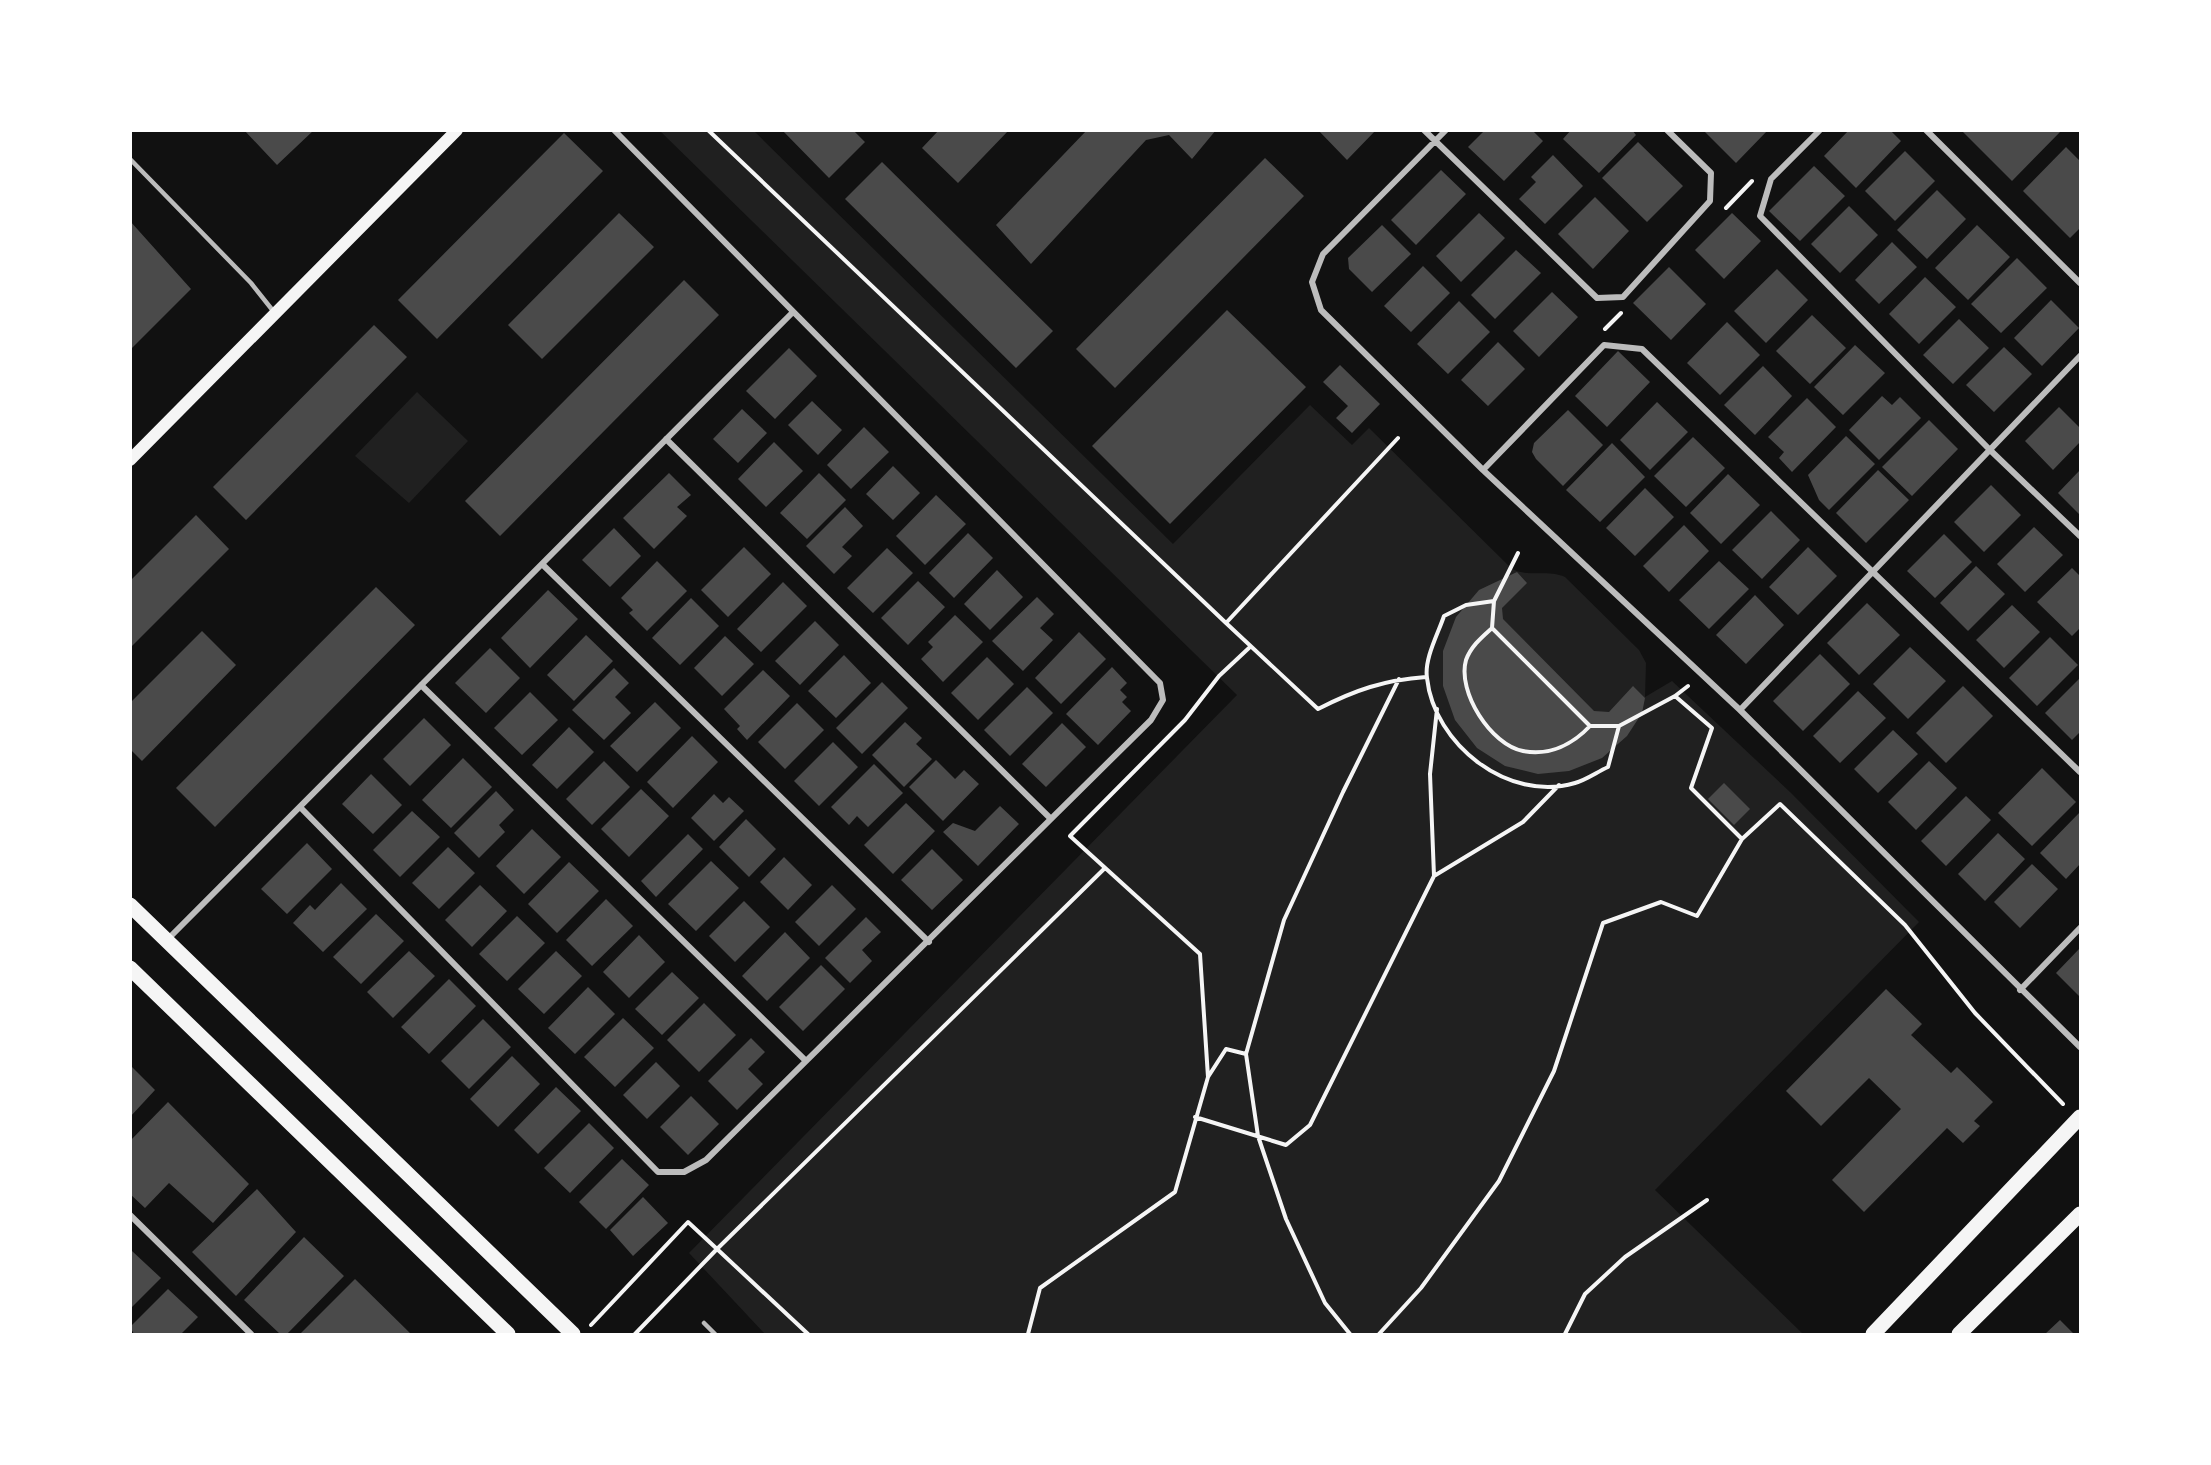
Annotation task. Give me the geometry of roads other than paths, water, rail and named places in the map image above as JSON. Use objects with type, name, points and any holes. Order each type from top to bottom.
[{"type":"main road","points":[[130,460],[457,130]]},
{"type":"main road","points":[[130,905],[573,1335]]},
{"type":"main road","points":[[131,969],[508,1335]]},
{"type":"main road","points":[[1873,1335],[2079,1118]]},
{"type":"main road","points":[[1959,1335],[2080,1214]]},
{"type":"street","points":[[300,807],[658,1172],[684,1172],[706,1160],[929,942],[1151,720],[1162,700],[1160,682],[614,130]]},
{"type":"street","points":[[1424,130],[1597,298],[1623,297],[1710,201],[1711,173],[1667,130]]},
{"type":"street","points":[[1446,130],[1323,254],[1312,282],[1321,310],[1484,470],[1740,710],[2080,1047]]},
{"type":"street","points":[[1820,130],[1771,179],[1760,216],[1990,450],[2080,536]]},
{"type":"street","points":[[1926,130],[2080,283]]},
{"type":"street","points":[[167,941],[793,312]]},
{"type":"street","points":[[1484,470],[1604,345],[1642,349],[2080,772]]},
{"type":"street","points":[[1740,710],[2080,356]]},
{"type":"street","points":[[666,439],[1051,819]]},
{"type":"street","points":[[542,564],[929,942]]},
{"type":"street","points":[[421,685],[806,1061]]},
{"type":"street","points":[[2020,990],[2080,928]]},
{"type":"street","points":[[130,1215],[251,1335]]},
{"type":"lane","points":[[130,159],[250,283],[275,314]]},
{"type":"lane","points":[[704,1323],[715,1335]]}]
